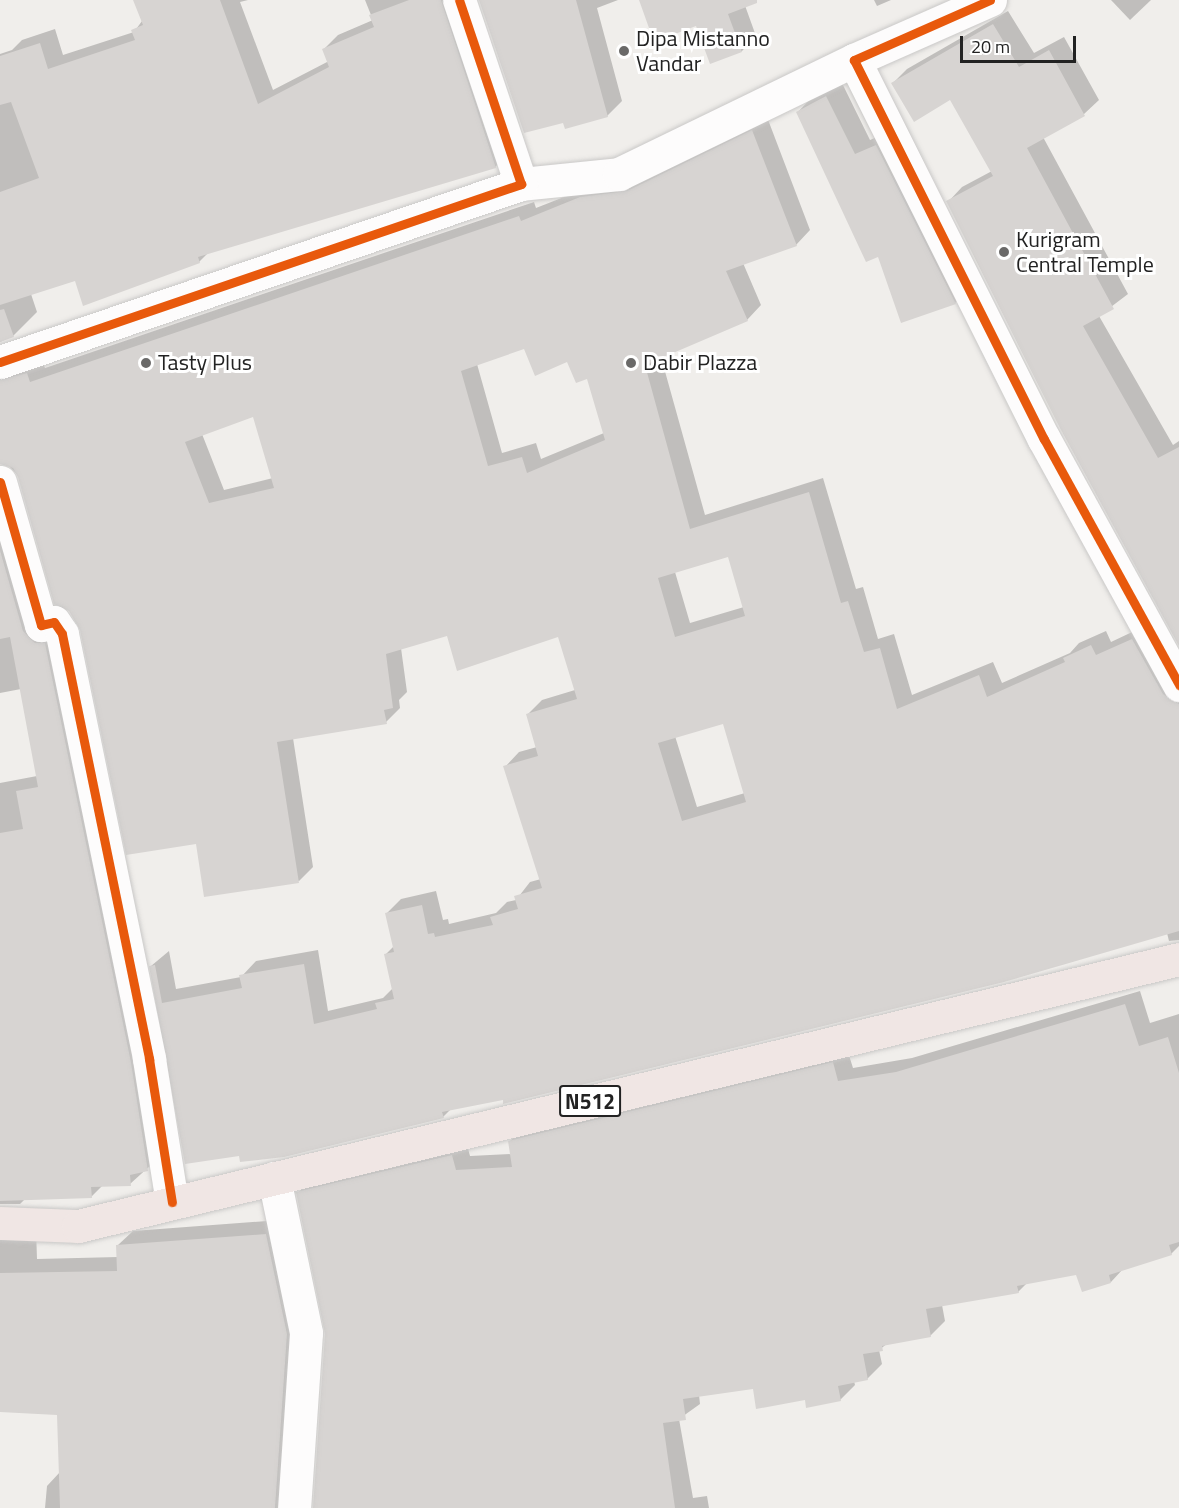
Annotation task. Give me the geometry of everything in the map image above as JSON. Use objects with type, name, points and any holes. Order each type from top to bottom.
[{"type":"highway","name":"N512","points":[[0,1223],[78,1227],[172,1202],[1179,959]]},
{"type":"street","points":[[459,0],[521,184]]},
{"type":"street","points":[[0,362],[521,184],[619,174],[854,60],[990,0]]},
{"type":"street","points":[[854,60],[1044,439],[1128,586],[1179,685]]},
{"type":"street","points":[[0,483],[41,625],[54,622],[62,634],[149,1059],[172,1202]]},
{"type":"street","points":[[274,1178],[306,1333],[294,1508]]},
{"type":"building","points":[[133,0],[220,0],[258,104],[329,67],[322,49],[374,27],[369,15],[409,0],[441,0],[496,168],[198,257],[200,263],[83,306],[75,281],[0,305],[0,192],[39,178],[11,102],[0,105],[0,56],[40,43],[48,69],[135,40],[131,30],[143,25]]},
{"type":"building","points":[[479,0],[576,0],[608,117],[565,129],[563,123],[524,133]]},
{"type":"building","points":[[639,0],[757,0],[757,3],[728,14],[742,52],[710,64],[696,26],[654,42]]},
{"type":"building","points":[[993,24],[1019,67],[1049,50],[1085,116],[1027,148],[1114,309],[1083,326],[1158,458],[1179,447],[1179,646],[1061,430],[946,201],[993,176],[950,100],[914,122],[891,83]]},
{"type":"building","points":[[826,96],[855,154],[876,145],[956,304],[901,323],[878,257],[866,262],[796,112]]},
{"type":"building","points":[[752,130],[797,246],[726,271],[748,321],[645,365],[690,529],[809,492],[841,603],[848,601],[864,652],[880,648],[897,709],[979,675],[987,697],[1065,662],[1063,658],[1091,645],[1096,655],[1132,639],[1163,694],[1179,704],[1179,931],[1004,982],[503,1104],[503,1100],[442,1112],[444,1118],[284,1157],[240,1162],[239,1156],[185,1164],[149,966],[155,965],[162,1003],[242,988],[239,975],[304,964],[314,1024],[377,1009],[375,1003],[394,999],[384,954],[394,952],[385,913],[422,905],[428,934],[434,933],[435,937],[493,925],[490,917],[518,909],[514,896],[542,888],[503,766],[538,756],[526,714],[577,699],[558,637],[457,671],[447,636],[386,654],[393,708],[384,710],[387,724],[277,742],[299,883],[204,897],[196,844],[126,855],[80,630],[69,611],[54,604],[18,477],[13,468],[0,464],[0,380],[27,373],[30,382],[519,216],[521,221],[580,197],[627,191]],"holes":[[[524,349],[535,376],[567,362],[576,383],[587,379],[605,440],[527,473],[522,457],[488,466],[461,371]],[[253,417],[274,488],[209,503],[185,442]],[[728,557],[745,616],[675,637],[658,578]],[[723,724],[746,802],[682,821],[658,743]]]},
{"type":"building","points":[[4,309],[14,337],[0,342],[0,310]]},
{"type":"building","points":[[0,550],[23,631],[35,643],[45,643],[131,1062],[148,1171],[130,1175],[131,1186],[91,1187],[92,1198],[0,1201],[0,833],[23,829],[16,791],[38,787],[10,637],[0,639]]},
{"type":"building","points":[[1125,1004],[1139,1046],[1168,1037],[1179,1073],[1179,1242],[1169,1245],[1172,1255],[1109,1275],[1111,1283],[1082,1292],[1076,1275],[1017,1286],[1019,1293],[926,1309],[931,1337],[882,1346],[883,1351],[863,1354],[868,1380],[838,1386],[841,1401],[806,1408],[805,1400],[756,1409],[753,1389],[683,1399],[686,1420],[663,1423],[675,1508],[313,1508],[325,1334],[296,1192],[452,1155],[456,1170],[512,1167],[508,1141],[833,1062],[838,1081],[896,1072]]},
{"type":"building","points":[[266,1234],[287,1334],[275,1508],[60,1508],[57,1415],[0,1412],[0,1273],[117,1271],[116,1245]]},
{"type":"cycle path","points":[[0,362],[521,184],[459,0]]},
{"type":"cycle path","points":[[990,0],[854,60],[1044,439],[1179,685]]},
{"type":"cycle path","points":[[0,482],[41,625],[54,622],[62,634],[149,1059],[172,1202]]},
{"type":"place","name":"Dipa Mistanno Vandar","points":[[624,51]]},
{"type":"place","name":"Kurigram Central Temple","points":[[1004,252]]},
{"type":"place","name":"Tasty Plus","points":[[146,363]]},
{"type":"place","name":"Dabir Plazza","points":[[631,363]]}]
